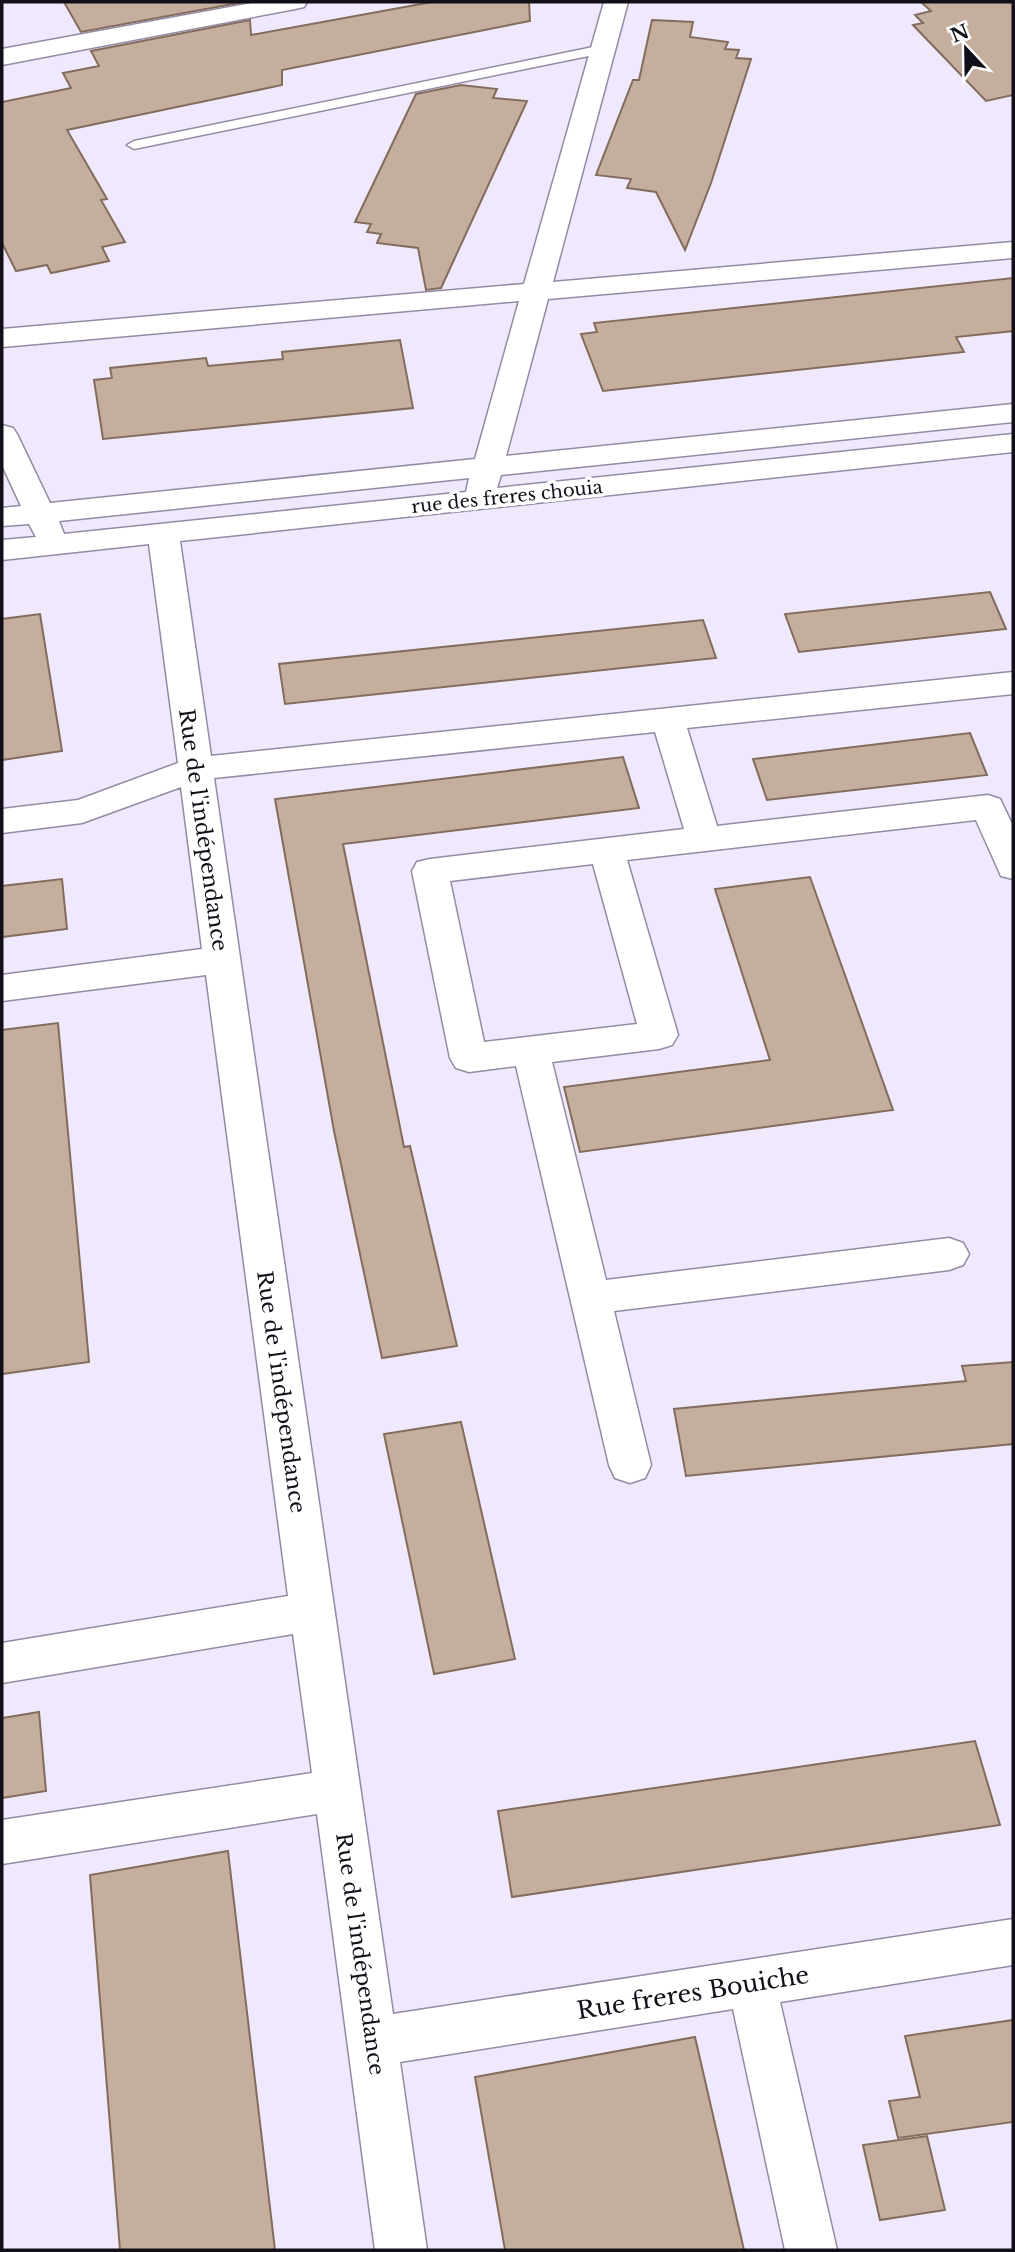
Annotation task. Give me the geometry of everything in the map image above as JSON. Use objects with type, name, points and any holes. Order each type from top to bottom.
[{"type":"street","points":[[2,57],[295,2]]},
{"type":"street","points":[[479,500],[616,2]]},
{"type":"street","points":[[2,338],[1013,250]]},
{"type":"street","points":[[2,517],[1013,413]]},
{"type":"street","points":[[2,434],[53,545]]},
{"type":"street","name":"rue des freres chouia","points":[[2,551],[1013,443]]},
{"type":"street","name":"Rue de l'indépendance","points":[[163,534],[401,2250]]},
{"type":"street","points":[[2,821],[82,811],[194,769],[1013,683]]},
{"type":"street","points":[[668,720],[704,839]]},
{"type":"street","points":[[607,850],[659,1035],[469,1059],[430,871],[607,850],[988,807],[1013,867]]},
{"type":"street","points":[[2,988],[220,960]]},
{"type":"street","points":[[531,1051],[630,1465]]},
{"type":"street","points":[[590,1298],[948,1254]]},
{"type":"street","points":[[2,1663],[312,1611]]},
{"type":"street","points":[[2,1842],[337,1790]]},
{"type":"street","name":"Rue freres Bouiche","points":[[372,2042],[752,1985],[1013,1942]]},
{"type":"street","points":[[752,1985],[811,2250]]},
{"type":"lane","points":[[134,145],[603,49]]},
{"type":"building","points":[[64,2],[244,2],[81,32]]},
{"type":"building","points":[[432,2],[529,2],[530,21],[282,70],[282,85],[67,130],[107,199],[101,200],[125,242],[102,247],[109,261],[51,273],[47,265],[16,271],[2,243],[2,102],[71,88],[63,73],[99,66],[91,51],[250,20],[251,35]]},
{"type":"building","points":[[921,2],[1013,2],[1013,95],[986,101],[913,25],[923,23],[915,15],[931,11]]},
{"type":"building","points":[[652,20],[693,22],[690,37],[728,42],[725,49],[739,50],[736,58],[751,59],[711,183],[685,250],[656,192],[627,188],[631,179],[596,175],[633,80],[639,80]]},
{"type":"building","points":[[461,85],[497,89],[493,98],[527,101],[441,288],[426,290],[418,248],[377,243],[381,234],[367,232],[371,224],[355,222],[416,94]]},
{"type":"building","points":[[1013,278],[1013,331],[956,337],[964,352],[603,391],[581,334],[597,332],[594,323]]},
{"type":"building","points":[[400,340],[413,408],[103,439],[94,380],[112,378],[110,368],[206,358],[208,366],[283,359],[282,352]]},
{"type":"building","points":[[990,592],[1006,629],[799,652],[785,614]]},
{"type":"building","points":[[40,614],[62,751],[2,760],[2,619]]},
{"type":"building","points":[[703,620],[716,658],[285,704],[279,664]]},
{"type":"building","points":[[970,733],[987,775],[767,800],[753,759]]},
{"type":"building","points":[[623,757],[639,808],[343,844],[404,1147],[410,1146],[457,1346],[382,1358],[334,1131],[275,799]]},
{"type":"building","points":[[810,877],[893,1110],[580,1152],[564,1087],[770,1060],[715,889]]},
{"type":"building","points":[[62,879],[67,929],[2,937],[2,886]]},
{"type":"building","points":[[58,1023],[89,1362],[2,1374],[2,1030]]},
{"type":"building","points":[[1013,1362],[1013,1444],[686,1476],[674,1409],[966,1381],[962,1366]]},
{"type":"building","points":[[461,1422],[515,1659],[434,1674],[384,1434]]},
{"type":"building","points":[[39,1712],[46,1791],[2,1798],[2,1718]]},
{"type":"building","points":[[975,1741],[1000,1825],[512,1897],[498,1811]]},
{"type":"building","points":[[228,1851],[275,2250],[120,2250],[90,1875]]},
{"type":"building","points":[[1013,2020],[1013,2122],[898,2138],[889,2101],[920,2097],[905,2036]]},
{"type":"building","points":[[695,2037],[744,2250],[505,2250],[475,2077]]},
{"type":"building","points":[[927,2136],[945,2210],[880,2220],[863,2145]]}]
